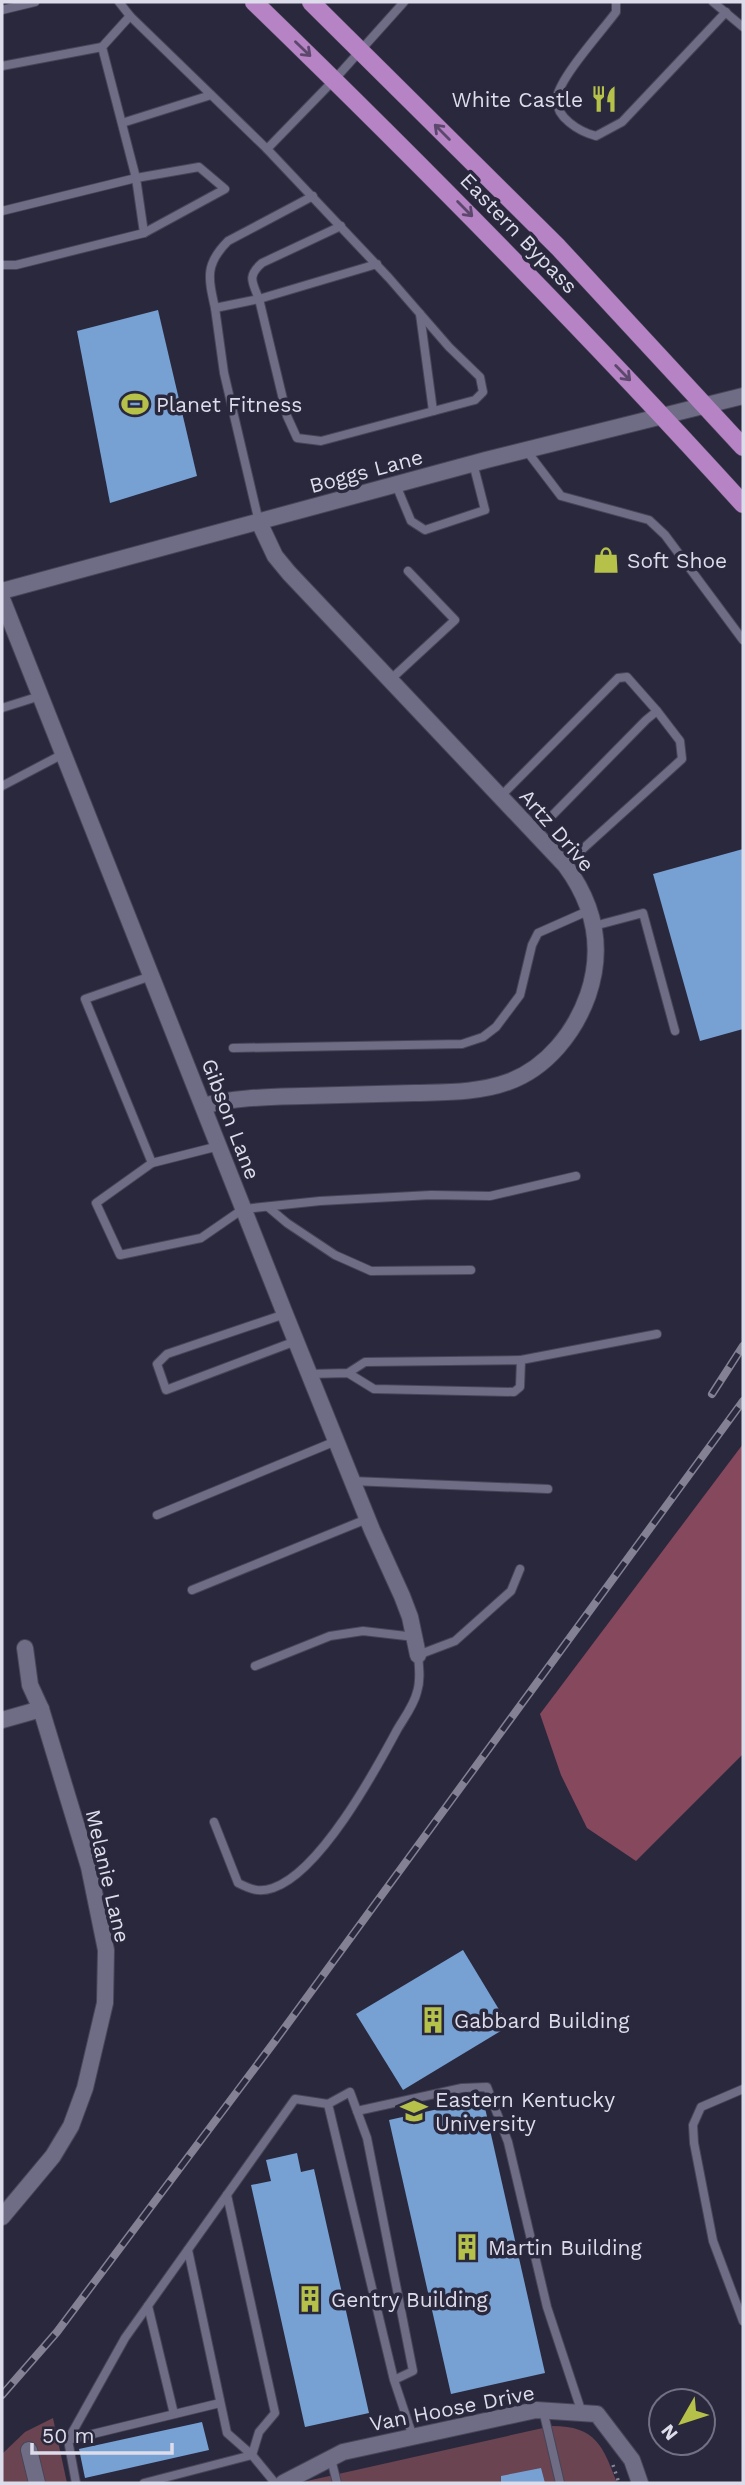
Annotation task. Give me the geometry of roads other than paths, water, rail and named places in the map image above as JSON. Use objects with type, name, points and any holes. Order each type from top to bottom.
[{"type":"main road","name":"Eastern Bypass","points":[[254,2],[481,225],[743,504]]},
{"type":"main road","name":"Eastern Bypass","points":[[311,2],[558,247],[743,447]]},
{"type":"street","name":"Boggs Lane","points":[[2,591],[473,463],[743,396]]},
{"type":"street","name":"Artz Drive","points":[[203,1106],[243,1099],[454,1092],[492,1087],[511,1081],[547,1058],[562,1043],[575,1024],[592,984],[596,962],[592,918],[577,881],[565,865],[282,565],[259,522]]},
{"type":"street","name":"Gibson Lane","points":[[2,599],[335,1441],[402,1596],[418,1655]]},
{"type":"street","name":"Melanie Lane","points":[[2,2217],[53,2155],[71,2126],[85,2088],[105,2003],[106,1950],[89,1867],[41,1709],[30,1685],[25,1648]]},
{"type":"street","points":[[2,1720],[41,1709]]},
{"type":"street","name":"Van Hoose Drive","points":[[283,2483],[343,2452],[543,2410],[597,2414],[632,2460],[640,2483]]},
{"type":"street","points":[[29,2450],[37,2483]]},
{"type":"lane","points":[[2,10],[34,2]]},
{"type":"lane","points":[[119,2],[130,16],[313,196],[377,264],[449,347],[480,377],[483,392],[475,400],[321,441],[297,438],[287,415],[259,299],[251,279],[253,271],[262,263],[341,226]]},
{"type":"lane","points":[[267,149],[404,2]]},
{"type":"lane","points":[[616,2],[616,12],[563,81],[557,98],[568,121],[585,133],[596,136],[622,122],[726,12]]},
{"type":"lane","points":[[713,2],[743,27]]},
{"type":"lane","points":[[2,66],[102,47],[130,16]]},
{"type":"lane","points":[[102,47],[136,178],[144,233]]},
{"type":"lane","points":[[122,123],[211,94]]},
{"type":"lane","points":[[2,211],[136,178],[199,167],[225,189],[144,233],[16,265],[2,265]]},
{"type":"lane","points":[[259,522],[224,373],[210,265],[217,252],[228,241],[313,196]]},
{"type":"lane","points":[[215,308],[259,299],[377,264]]},
{"type":"lane","points":[[420,313],[433,411]]},
{"type":"lane","points":[[526,450],[561,496],[649,520],[665,535],[743,640]]},
{"type":"lane","points":[[396,485],[411,521],[425,530],[485,510],[473,463]]},
{"type":"lane","points":[[390,680],[454,620],[408,572]]},
{"type":"lane","points":[[500,797],[618,678],[627,677],[680,741],[682,759],[565,865]]},
{"type":"lane","points":[[2,708],[40,696]]},
{"type":"lane","points":[[535,833],[657,711]]},
{"type":"lane","points":[[2,786],[63,754]]},
{"type":"lane","points":[[233,1048],[462,1044],[483,1037],[496,1027],[520,995],[532,945],[538,933],[592,918],[643,913],[675,1031]]},
{"type":"lane","points":[[152,976],[85,999],[152,1163]]},
{"type":"lane","points":[[219,1146],[152,1163],[96,1203],[120,1255],[201,1238],[243,1209],[431,1195],[490,1196],[576,1176]]},
{"type":"lane","points":[[268,1207],[335,1255],[371,1271],[471,1270]]},
{"type":"lane","points":[[285,1314],[167,1354],[157,1364],[166,1390],[296,1341]]},
{"type":"lane","points":[[309,1374],[348,1373],[365,1362],[521,1360],[657,1334]]},
{"type":"lane","points":[[348,1373],[374,1389],[514,1392],[520,1387],[521,1360]]},
{"type":"lane","points":[[157,1515],[335,1441]]},
{"type":"lane","points":[[352,1481],[548,1489]]},
{"type":"lane","points":[[192,1590],[368,1519]]},
{"type":"lane","points":[[214,1822],[238,1882],[253,1891],[273,1888],[293,1877],[315,1857],[371,1780],[417,1693],[420,1675],[418,1655],[455,1641],[511,1591],[520,1569]]},
{"type":"lane","points":[[255,1666],[331,1636],[363,1630],[415,1637]]},
{"type":"lane","points":[[357,2111],[462,2088],[487,2087],[508,2142],[547,2306],[582,2413]]},
{"type":"lane","points":[[743,2089],[701,2107],[693,2125],[713,2241],[743,2321]]},
{"type":"lane","points":[[76,2483],[68,2440],[125,2338],[295,2099],[328,2104],[350,2092],[367,2138],[413,2371],[394,2380]]},
{"type":"lane","points":[[328,2104],[394,2380],[413,2437]]},
{"type":"lane","points":[[227,2195],[275,2413],[259,2432],[252,2455]]},
{"type":"lane","points":[[188,2249],[227,2433],[252,2455],[275,2483]]},
{"type":"lane","points":[[148,2306],[174,2414]]},
{"type":"lane","points":[[68,2440],[220,2403]]},
{"type":"lane","points":[[543,2410],[560,2483]]},
{"type":"lane","points":[[144,2483],[252,2455]]},
{"type":"lane","points":[[331,2459],[337,2483]]},
{"type":"railway","points":[[712,1394],[743,1346]]},
{"type":"railway","points":[[2,2395],[57,2332],[275,2041],[743,1401]]},
{"type":"place","name":"White Castle","points":[[604,99]]},
{"type":"place","name":"Planet Fitness","points":[[135,404]]},
{"type":"place","name":"Soft Shoe","points":[[606,560]]},
{"type":"place","name":"Gabbard Building","points":[[433,2020]]},
{"type":"place","name":"Eastern Kentucky University","points":[[414,2111]]},
{"type":"place","name":"Martin Building","points":[[467,2247]]},
{"type":"place","name":"Gentry Building","points":[[310,2299]]}]
